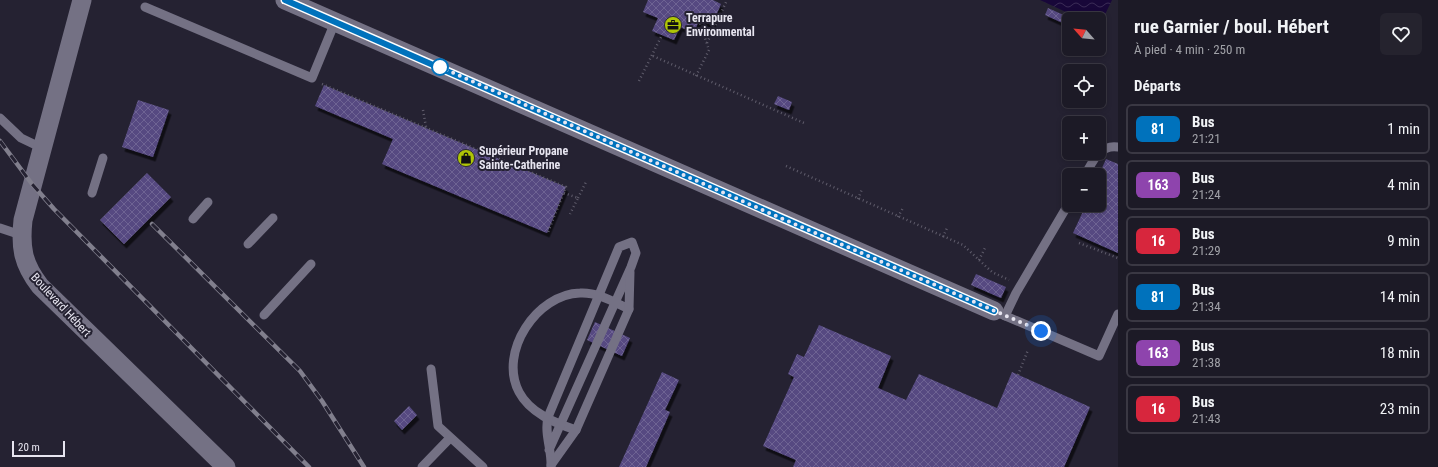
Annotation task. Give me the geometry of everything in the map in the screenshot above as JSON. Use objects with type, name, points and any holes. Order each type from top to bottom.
[{"type":"street","name":"Boulevard Hébert","points":[[82,0],[23,220],[21,235],[22,253],[30,273],[40,286],[226,467]]},
{"type":"street","points":[[285,0],[1000,313]]},
{"type":"lane","points":[[145,7],[312,78],[335,22]]},
{"type":"lane","points":[[0,118],[21,138],[42,148]]},
{"type":"lane","points":[[1089,168],[1100,151],[1106,147],[1118,147]]},
{"type":"lane","points":[[92,193],[102,158]]},
{"type":"lane","points":[[193,219],[208,202]]},
{"type":"lane","points":[[1064,212],[1021,286],[1000,313],[1099,356],[1118,314]]},
{"type":"lane","points":[[248,244],[273,218]]},
{"type":"lane","points":[[0,228],[21,235]]},
{"type":"lane","points":[[549,450],[631,267],[636,253],[632,242],[619,247],[548,419],[549,450],[551,466]]},
{"type":"lane","points":[[264,314],[311,264]]},
{"type":"lane","points":[[551,466],[576,430],[629,309],[631,267]]},
{"type":"lane","points":[[576,430],[548,419],[527,402],[519,392],[513,368],[518,342],[531,320],[543,308],[558,298],[570,294],[582,293],[599,295],[629,309]]},
{"type":"lane","points":[[431,369],[438,426],[482,467]]},
{"type":"lane","points":[[422,467],[450,438]]},
{"type":"path","points":[[707,44],[727,0]]},
{"type":"path","points":[[696,76],[709,50],[699,20]]},
{"type":"path","points":[[639,81],[653,56],[662,35]]},
{"type":"path","points":[[653,56],[804,123]]},
{"type":"path","points":[[324,85],[566,187],[548,232]]},
{"type":"path","points":[[423,110],[426,128]]},
{"type":"path","points":[[503,160],[509,146]]},
{"type":"path","points":[[786,166],[963,245],[992,272],[1021,286]]},
{"type":"path","points":[[570,214],[586,182]]},
{"type":"path","points":[[858,198],[862,189]]},
{"type":"path","points":[[564,193],[578,198]]},
{"type":"path","points":[[898,216],[903,208]]},
{"type":"path","points":[[943,237],[947,228]]},
{"type":"path","points":[[1079,243],[1118,258]]},
{"type":"path","points":[[979,260],[986,246]]},
{"type":"path","points":[[1111,255],[1113,251]]},
{"type":"path","points":[[1018,375],[1028,350]]},
{"type":"water","points":[[1040,0],[1112,0],[1106,12],[1066,12]]},
{"type":"building","points":[[648,0],[713,0],[721,4],[712,25],[699,20],[694,33],[680,27],[674,40],[652,31],[658,18],[643,12]]},
{"type":"building","points":[[1048,8],[1062,14],[1062,23],[1045,15]]},
{"type":"building","points":[[324,85],[566,187],[547,233],[382,164],[393,139],[315,106]]},
{"type":"building","points":[[778,96],[792,102],[789,110],[774,104]]},
{"type":"building","points":[[138,100],[169,110],[153,157],[122,147]]},
{"type":"building","points":[[1106,159],[1118,164],[1118,253],[1073,233],[1083,212],[1106,212],[1106,168],[1102,168]]},
{"type":"building","points":[[147,173],[171,197],[124,244],[100,220]]},
{"type":"building","points":[[976,274],[1006,287],[1001,298],[971,285]]},
{"type":"building","points":[[595,322],[630,338],[622,356],[587,340]]},
{"type":"building","points":[[819,325],[891,356],[878,388],[906,400],[919,374],[997,408],[1012,372],[1090,407],[1064,467],[793,467],[796,460],[763,446],[794,377],[788,374],[797,354],[804,357]]},
{"type":"building","points":[[662,372],[679,380],[665,410],[670,412],[646,467],[619,467]]},
{"type":"building","points":[[409,406],[417,415],[402,430],[394,421]]},
{"type":"railway","points":[[0,141],[32,184],[54,209],[309,467]]},
{"type":"railway","points":[[152,224],[300,371],[322,401],[364,467]]},
{"type":"bus line","name":"81","points":[[285,0],[994,311]]},
{"type":"place","name":"Terrapure Environmental","points":[[673,25]]},
{"type":"place","name":"Supérieur Propane Sainte-Catherine","points":[[466,158]]},
{"type":"route","points":[[440,67],[767,212],[1041,331]]}]
